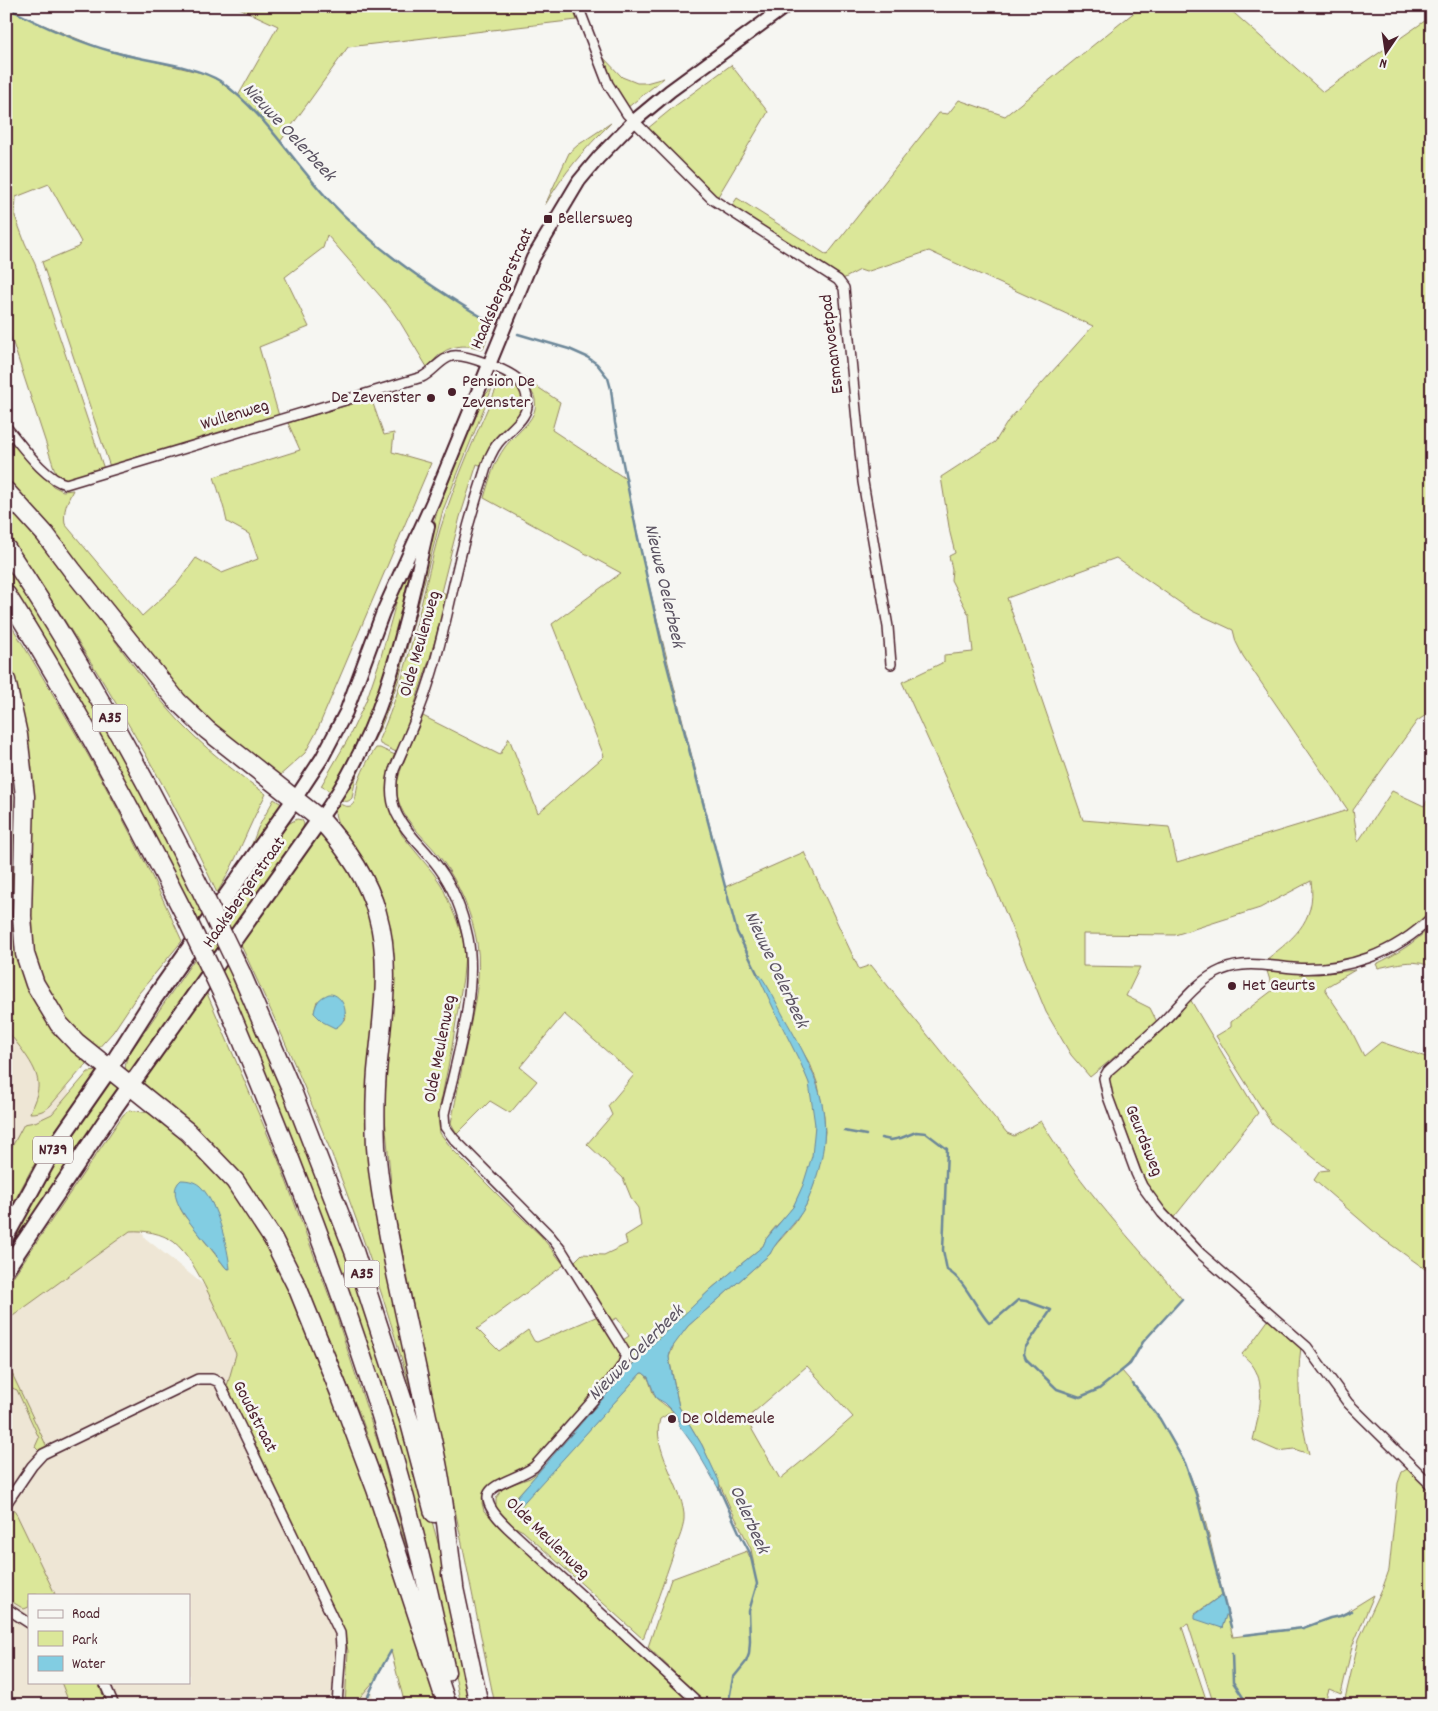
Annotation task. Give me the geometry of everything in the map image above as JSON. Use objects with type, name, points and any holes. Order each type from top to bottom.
[{"type":"highway","name":"A35","points":[[6,491],[45,534],[177,701],[207,730],[295,798],[320,819],[335,835],[358,867],[372,898],[381,928],[385,979],[376,1109],[376,1147],[380,1183],[398,1280],[437,1465],[454,1586]]},
{"type":"highway","name":"A35","points":[[6,548],[79,663],[132,757],[203,894],[241,973],[292,1091],[354,1251],[410,1422],[454,1586],[480,1705]]},
{"type":"highway","name":"A35","points":[[6,594],[41,650],[130,806],[224,997],[279,1127],[333,1271],[368,1374],[418,1551],[435,1618],[453,1705]]},
{"type":"highway","points":[[6,680],[18,734],[25,796],[22,916],[25,954],[35,984],[59,1024],[76,1042],[188,1132],[235,1181],[273,1239],[298,1289],[376,1489],[447,1705]]},
{"type":"main road","name":"Haaksbergerstraat","points":[[6,1236],[56,1145],[109,1069],[164,984],[322,758],[346,712],[383,612],[433,501],[533,258],[579,181],[634,121],[670,91],[786,6]]},
{"type":"main road","name":"Haaksbergerstraat","points":[[6,1269],[130,1086],[320,819],[362,748],[384,698],[402,640],[433,501]]},
{"type":"street","points":[[578,6],[612,93],[626,114],[634,121]]},
{"type":"street","name":"Esmanvoetpad","points":[[634,121],[712,199],[838,280],[844,288],[863,482],[888,627],[891,664]]},
{"type":"street","name":"Wullenweg","points":[[6,427],[46,473],[60,483],[66,484],[422,377],[429,374],[446,358],[452,356],[461,356],[489,365]]},
{"type":"street","name":"Olde Meulenweg","points":[[489,365],[516,378],[526,393],[528,403],[526,412],[520,421],[499,441],[488,462],[468,524],[428,686],[394,770],[392,778],[393,803],[402,824],[439,868],[448,883],[468,940],[471,973],[469,992],[444,1114],[445,1127],[454,1139],[550,1236],[562,1251],[625,1352],[626,1357],[611,1380],[534,1467],[502,1481],[490,1490],[488,1495],[489,1505],[494,1515],[701,1705]]},
{"type":"street","name":"Geurdsweg","points":[[1432,917],[1418,932],[1398,944],[1371,957],[1346,965],[1315,969],[1258,964],[1235,966],[1222,970],[1201,983],[1160,1025],[1108,1071],[1104,1078],[1108,1097],[1136,1173],[1142,1186],[1162,1214],[1201,1254],[1306,1347],[1348,1403],[1432,1486]]},
{"type":"street","name":"Goudstraat","points":[[6,1504],[32,1466],[43,1454],[198,1379],[212,1379],[219,1382],[340,1633],[341,1647],[337,1705]]},
{"type":"street","points":[[6,1608],[28,1622]]},
{"type":"street","points":[[105,1684],[114,1705]]},
{"type":"shaded area","points":[[6,963],[17,991],[145,1238],[279,1345],[320,1492],[375,1705],[6,1705]]},
{"type":"green space","points":[[235,6],[572,6],[577,20],[348,47],[280,142],[326,197],[359,229],[395,259],[434,287],[492,323],[483,349],[467,346],[452,348],[440,355],[427,367],[388,305],[327,235],[323,248],[285,277],[309,327],[259,347],[279,416],[110,467],[42,262],[78,247],[81,242],[49,184],[16,197],[15,216],[35,264],[104,469],[68,480],[57,477],[9,331],[6,332],[6,7],[29,19],[100,48],[206,74],[218,80],[238,96],[278,26]]},
{"type":"green space","points":[[1142,6],[1226,6],[1323,92],[1432,16],[1432,711],[1417,721],[1353,810],[1358,842],[1392,791],[1424,806],[1432,793],[1432,915],[1422,925],[1379,951],[1329,965],[1262,963],[1292,938],[1306,919],[1312,896],[1311,881],[1260,908],[1175,935],[1083,934],[1083,966],[1140,967],[1126,996],[1150,1008],[1157,1022],[1090,1077],[1071,1055],[1046,1012],[995,887],[902,682],[944,662],[944,655],[973,652],[969,615],[951,580],[952,569],[949,556],[955,553],[941,477],[995,442],[1008,421],[1093,326],[929,251],[866,272],[860,270],[843,279],[731,207],[737,198],[827,255],[939,113],[948,114],[959,100],[1005,116]],"holes":[[[1116,558],[1192,611],[1233,630],[1236,642],[1243,656],[1348,810],[1177,862],[1169,827],[1083,820],[1007,598]]]},
{"type":"green space","points":[[601,55],[622,77],[637,83],[646,83],[664,78],[627,108],[612,85]]},
{"type":"green space","points":[[731,65],[768,112],[717,198],[647,129]]},
{"type":"green space","points":[[611,123],[575,162],[545,205],[569,153]]},
{"type":"green space","points":[[521,376],[560,402],[552,430],[626,479],[660,633],[725,887],[804,852],[859,969],[871,965],[1007,1133],[1014,1136],[1041,1121],[1089,1190],[1182,1299],[1143,1342],[1135,1356],[1122,1371],[1140,1392],[1164,1426],[1184,1462],[1197,1492],[1223,1594],[1195,1614],[1222,1628],[1227,1612],[1233,1637],[1303,1628],[1340,1616],[1374,1595],[1352,1647],[1341,1694],[1329,1689],[1324,1705],[1214,1705],[1188,1624],[1182,1627],[1208,1705],[708,1705],[648,1647],[671,1579],[747,1551],[754,1566],[751,1549],[702,1445],[679,1407],[669,1357],[675,1342],[688,1326],[770,1254],[772,1249],[795,1223],[806,1205],[815,1181],[823,1147],[825,1132],[824,1116],[818,1085],[811,1066],[756,971],[798,1054],[809,1082],[814,1107],[815,1134],[808,1174],[793,1207],[769,1235],[763,1246],[711,1289],[633,1364],[631,1353],[623,1340],[629,1336],[617,1318],[611,1321],[575,1261],[582,1254],[604,1255],[627,1244],[625,1236],[641,1226],[638,1208],[632,1200],[623,1178],[587,1144],[612,1115],[608,1106],[634,1075],[564,1014],[520,1067],[537,1081],[510,1113],[490,1101],[457,1134],[451,1123],[477,990],[479,967],[477,943],[468,910],[454,879],[442,860],[411,823],[399,803],[397,792],[398,779],[406,755],[423,716],[500,755],[509,738],[538,813],[604,756],[552,624],[621,573],[484,498],[492,472],[501,453],[527,424],[534,411],[536,404],[534,396]],"holes":[[[807,1366],[853,1417],[780,1479],[746,1419]]]},
{"type":"green space","points":[[501,378],[510,378],[521,386],[525,408],[482,466],[477,464],[460,517],[441,592],[448,594],[430,658],[399,751],[396,752],[380,744],[379,739],[390,714],[407,662],[446,511],[468,453]]},
{"type":"green space","points":[[493,386],[443,510],[399,679],[383,722],[356,777],[352,798],[348,801],[343,801],[338,798],[354,769],[428,545],[437,512],[480,401]]},
{"type":"green space","points":[[371,398],[384,435],[394,433],[392,452],[431,463],[316,733],[305,753],[277,778],[188,704],[6,484],[6,435],[53,486],[63,491],[73,490],[66,506],[65,524],[142,616],[177,584],[196,558],[222,573],[258,559],[249,534],[227,522],[214,477],[300,450],[288,423]]},
{"type":"green space","points":[[6,501],[169,710],[211,752],[266,794],[231,869],[217,893],[170,799],[119,708],[6,530]]},
{"type":"green space","points":[[419,545],[382,694],[333,793],[321,786],[348,739],[366,701],[380,660],[403,578]]},
{"type":"green space","points":[[6,564],[64,655],[115,743],[204,914],[196,926],[6,585]]},
{"type":"green space","points":[[6,617],[100,776],[143,857],[182,941],[139,993],[113,1032],[96,1051],[72,1027],[56,1006],[42,977],[33,947],[6,667]]},
{"type":"green space","points":[[6,735],[13,796],[15,912],[18,938],[67,1038],[86,1061],[86,1064],[50,1106],[33,1113],[30,1113],[38,1091],[37,1076],[25,1054],[6,1029]]},
{"type":"green space","points":[[376,748],[395,755],[393,816],[402,835],[442,886],[463,939],[465,955],[463,978],[438,1116],[440,1133],[453,1150],[541,1236],[564,1265],[477,1329],[499,1351],[528,1330],[534,1341],[537,1342],[598,1316],[621,1352],[622,1362],[528,1468],[505,1475],[489,1488],[482,1503],[484,1511],[692,1705],[495,1705],[393,1206],[384,1107],[394,985],[391,935],[384,904],[378,888],[363,858],[343,832],[335,810],[336,802],[344,806],[353,805],[361,776]]},
{"type":"green space","points":[[274,799],[283,805],[242,871],[258,828]]},
{"type":"green space","points":[[297,819],[302,820],[304,824],[301,835],[135,1072],[126,1071],[126,1061],[131,1051],[288,824]]},
{"type":"green space","points":[[320,830],[352,872],[370,910],[379,956],[373,1063],[417,1412],[384,1300],[346,1190],[299,1074],[240,943]],"holes":[[[317,1001],[342,1005],[346,1016],[345,1020],[314,1013]]]},
{"type":"green space","points":[[1432,925],[1432,967],[1412,962],[1378,968],[1376,964],[1406,947]]},
{"type":"green space","points":[[227,962],[297,1121],[371,1321],[440,1550],[475,1705],[461,1705],[452,1661],[317,1207],[282,1119],[219,973]]},
{"type":"green space","points":[[1355,970],[1326,987],[1325,990],[1349,1026],[1364,1056],[1381,1042],[1432,1059],[1432,1274],[1379,1236],[1314,1180],[1320,1171],[1329,1170],[1272,1124],[1216,1036],[1231,1027],[1231,1022],[1273,990],[1267,971],[1318,974]]},
{"type":"green space","points":[[206,991],[278,1159],[334,1309],[381,1452],[407,1548],[362,1420],[315,1308],[297,1271],[174,1111],[144,1083],[144,1078]]},
{"type":"green space","points":[[1190,999],[1258,1113],[1171,1221],[1152,1195],[1107,1082],[1110,1072]]},
{"type":"green space","points":[[99,1071],[52,1135],[6,1217],[6,1158],[24,1124],[35,1122],[52,1114],[88,1072]]},
{"type":"green space","points":[[111,1077],[124,1088],[6,1255],[6,1248],[57,1154]]},
{"type":"green space","points":[[129,1110],[150,1113],[163,1121],[235,1193],[272,1250],[358,1453],[427,1666],[436,1705],[405,1705],[391,1651],[376,1679],[353,1705],[345,1705],[348,1651],[345,1636],[227,1386],[236,1354],[217,1310],[192,1263],[174,1242],[164,1236],[153,1233],[130,1231],[6,1321],[6,1287],[123,1115]],"holes":[[[212,1203],[222,1233],[229,1269],[226,1268],[180,1208]]]},
{"type":"green space","points":[[1269,1319],[1301,1347],[1300,1400],[1309,1454],[1294,1449],[1278,1451],[1253,1440],[1260,1402],[1260,1383],[1253,1366],[1242,1354]]},
{"type":"green space","points":[[6,1361],[47,1447],[39,1451],[35,1447],[39,1438],[17,1390],[12,1388],[7,1382]]},
{"type":"green space","points":[[641,1373],[648,1378],[656,1398],[673,1411],[660,1419],[658,1430],[663,1454],[682,1502],[684,1514],[681,1533],[643,1639],[523,1531],[507,1523],[496,1510],[496,1498],[504,1487],[530,1478],[541,1470],[508,1506],[516,1510]]},
{"type":"green space","points":[[1409,1468],[1432,1489],[1432,1705],[1354,1705],[1353,1703],[1344,1703],[1359,1639],[1389,1570],[1398,1483],[1402,1472]]},
{"type":"green space","points":[[14,1509],[55,1594],[28,1594],[28,1607],[24,1609],[6,1598],[6,1521]]},
{"type":"green space","points":[[62,1684],[98,1684],[108,1705],[70,1705]]},
{"type":"water","points":[[756,971],[764,980],[809,1065],[818,1086],[825,1129],[823,1152],[816,1177],[802,1212],[770,1254],[688,1326],[671,1349],[669,1357],[679,1407],[702,1445],[719,1481],[720,1491],[694,1446],[678,1424],[680,1423],[673,1411],[656,1398],[648,1377],[641,1373],[516,1511],[508,1507],[640,1356],[711,1289],[763,1246],[766,1239],[793,1207],[803,1185],[812,1156],[815,1125],[809,1083]]},
{"type":"water","points":[[329,994],[339,998],[344,1007],[344,1019],[335,1028],[323,1022],[314,1013],[318,1001]]},
{"type":"water","points":[[181,1180],[198,1184],[212,1204],[221,1226],[230,1269],[226,1268],[182,1211],[175,1194],[176,1186]]},
{"type":"water","points":[[1223,1594],[1227,1612],[1222,1628],[1195,1619],[1195,1615]]},
{"type":"waterway","name":"Nieuwe Oelerbeek","points":[[6,7],[45,27],[100,48],[197,71],[220,81],[250,106],[327,198],[363,233],[426,282],[492,323]]},
{"type":"waterway","name":"Nieuwe Oelerbeek","points":[[518,334],[569,349],[587,357],[597,364],[608,378],[636,529],[664,654],[737,932],[757,973]]},
{"type":"waterway","points":[[844,1131],[866,1135]]},
{"type":"waterway","points":[[881,1138],[891,1140],[916,1132],[926,1133],[947,1149],[943,1250],[947,1270],[965,1287],[989,1323],[1018,1300],[1051,1310],[1025,1348],[1024,1354],[1026,1359],[1057,1389],[1080,1397],[1099,1389],[1130,1364],[1143,1342],[1182,1299]]},
{"type":"waterway","points":[[1133,1384],[1160,1419],[1185,1463],[1196,1494],[1231,1627]]},
{"type":"waterway","name":"Oelerbeek","points":[[719,1488],[750,1553],[757,1584],[749,1611],[749,1654],[746,1662],[733,1678],[728,1705]]},
{"type":"waterway","points":[[1244,1635],[1303,1628],[1351,1611]]},
{"type":"waterway","name":"Nieuwe Oelerbeek","points":[[364,1705],[391,1651]]},
{"type":"waterway","points":[[1232,1654],[1233,1682],[1244,1699],[1242,1705]]},
{"type":"place","name":"Bellersweg","points":[[548,219]]},
{"type":"place","name":"Pension De Zevenster","points":[[452,392]]},
{"type":"place","name":"De Zevenster","points":[[431,398]]},
{"type":"place","name":"Het Geurts","points":[[1232,986]]},
{"type":"place","name":"De Oldemeule","points":[[672,1419]]}]
